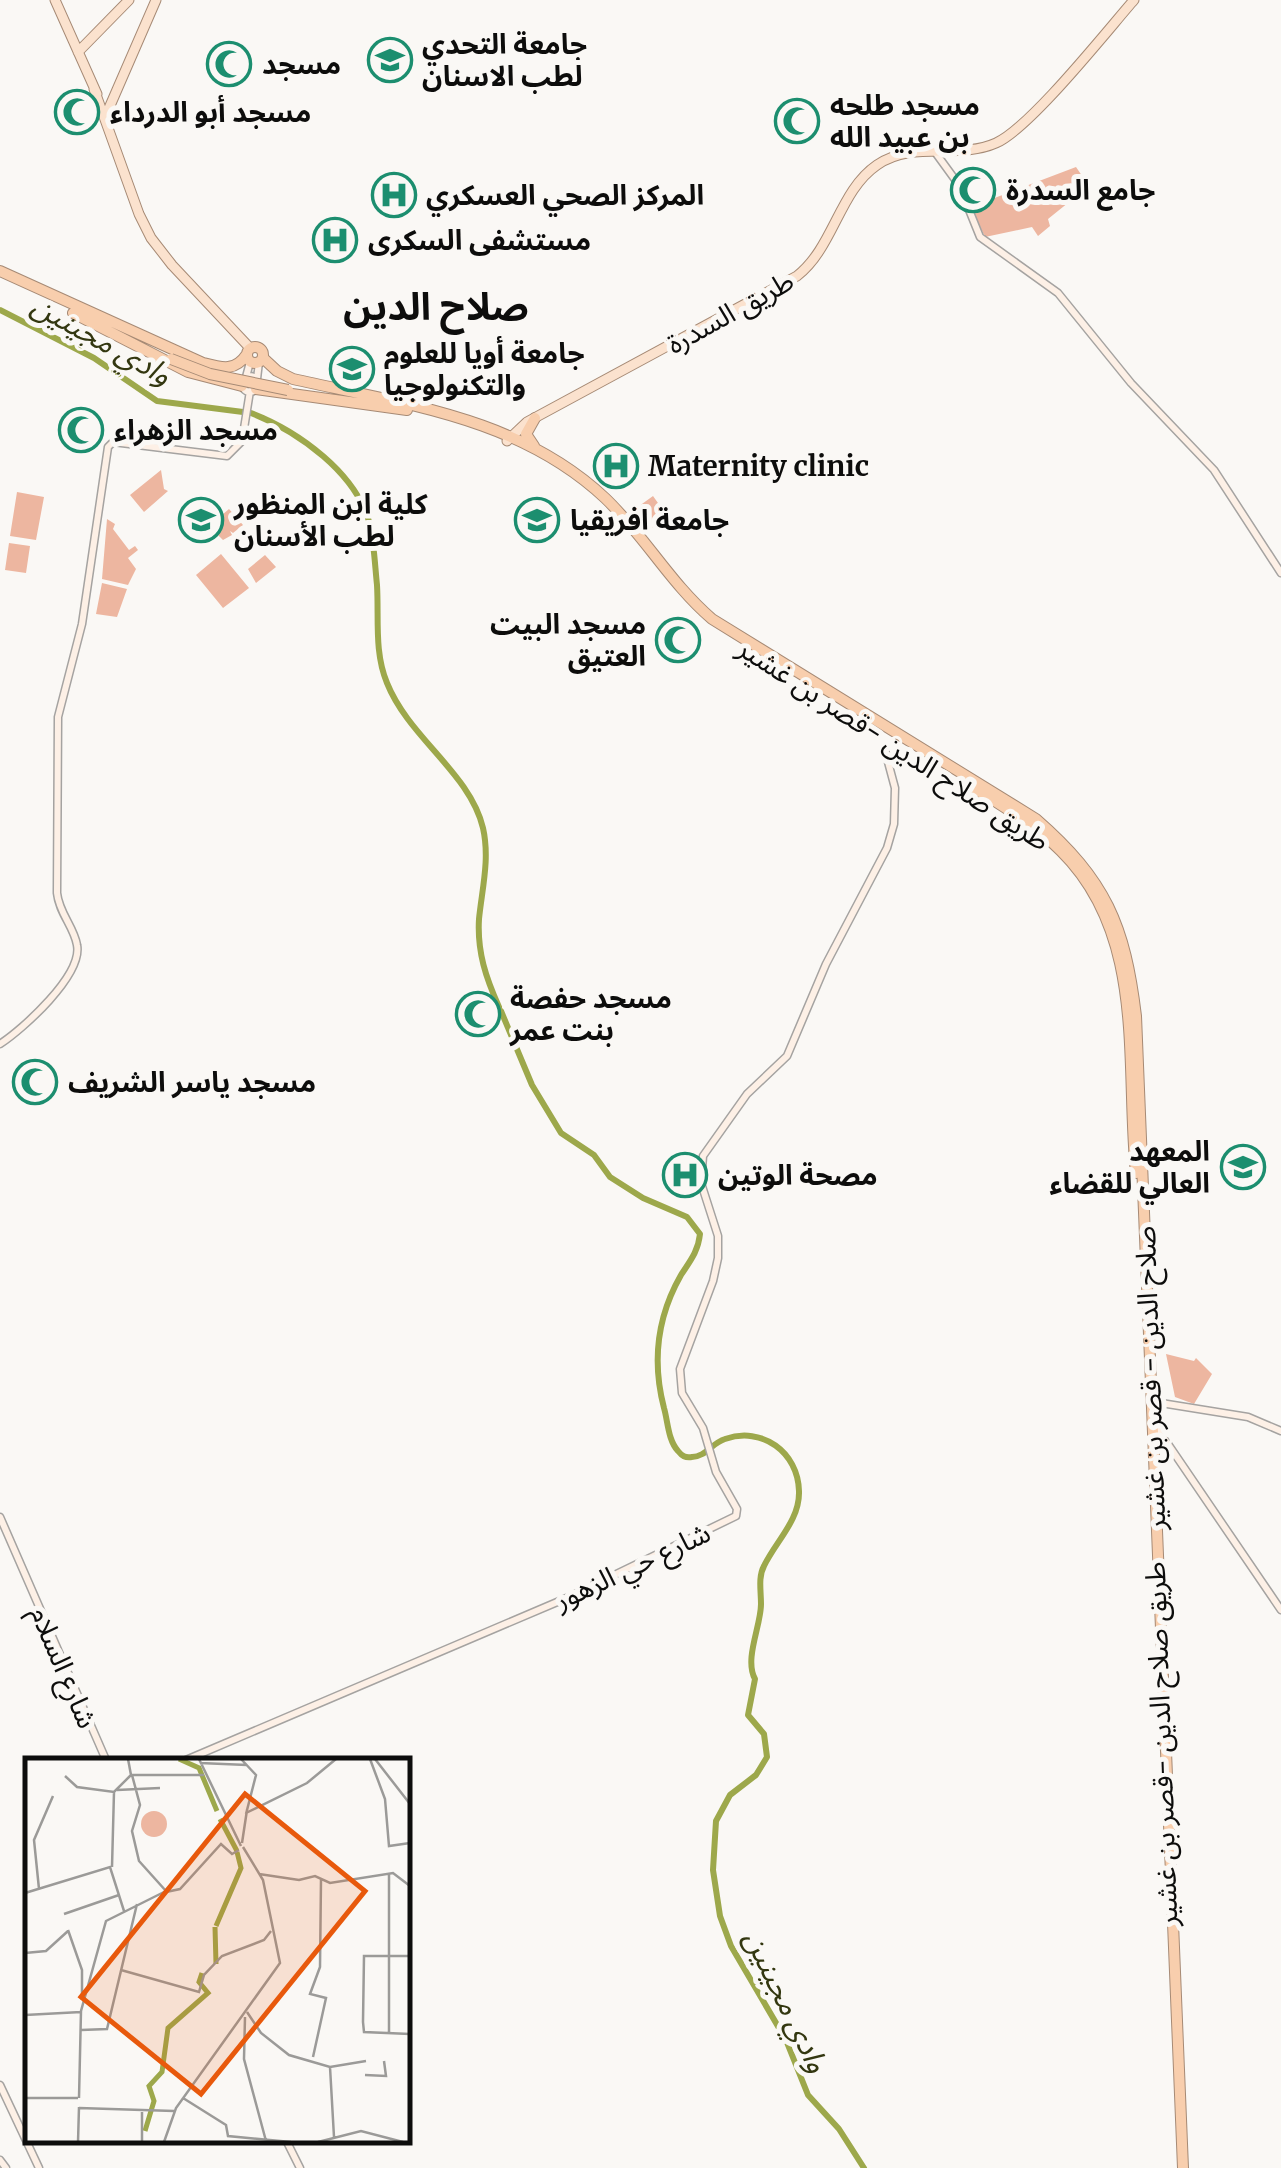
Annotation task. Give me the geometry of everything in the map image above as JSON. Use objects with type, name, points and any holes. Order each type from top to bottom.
[{"type":"highway","points":[[0,274],[45,289],[112,328],[212,366],[234,367],[254,357]]},
{"type":"highway","name":"طريق صلاح الدين -قصر بن غشير","points":[[0,274],[112,328],[188,372],[250,385],[380,402],[511,439],[589,492],[698,616],[778,664]]},
{"type":"highway","points":[[112,328],[213,372],[380,402]]},
{"type":"highway","name":"صلاح الدين - قصر بن غشير","points":[[254,357],[289,378],[380,402],[448,413],[494,428],[571,470],[607,500],[698,607],[778,664],[1027,813],[1081,862],[1110,906],[1127,954],[1136,1016],[1181,2168]]},
{"type":"highway","points":[[536,418],[526,434],[538,450]]},
{"type":"highway","points":[[494,428],[508,431],[522,425]]},
{"type":"highway","name":"طريق صلاح الدين -قصر بن غشير","points":[[1140,1185],[1171,1933]]},
{"type":"main road","points":[[55,0],[105,115],[151,238],[254,357]]},
{"type":"main road","points":[[78,52],[130,0]]},
{"type":"main road","points":[[105,115],[156,0]]},
{"type":"main road","name":"طريق السدرة","points":[[511,439],[522,425],[798,276],[819,254],[870,170],[896,155],[994,144],[1016,130],[1134,0]]},
{"type":"main road","points":[[511,439],[536,418]]},
{"type":"street","points":[[933,150],[945,162],[966,199],[980,238],[1058,293],[1131,382],[1214,470],[1281,573]]},
{"type":"street","points":[[945,162],[953,150]]},
{"type":"street","points":[[0,1042],[28,1024],[69,974],[82,948],[58,904],[58,729],[82,624],[108,447],[113,442],[228,456],[242,441],[254,357]]},
{"type":"street","name":"شارع حي الزهور","points":[[191,1758],[569,1596],[736,1516],[737,1509],[716,1472],[703,1428],[679,1382],[718,1258],[718,1236],[700,1183],[700,1168],[706,1150],[747,1094],[787,1056],[821,976],[883,857],[894,824],[896,802],[884,747]]},
{"type":"street","points":[[1151,1394],[1158,1402],[1248,1417],[1281,1431]]},
{"type":"street","points":[[1179,1406],[1160,1408],[1151,1417],[1281,1610]]},
{"type":"street","points":[[1153,1447],[1156,1440],[1165,1442]]},
{"type":"street","name":"شارع السلام","points":[[0,1517],[105,1758]]},
{"type":"street","points":[[0,2085],[25,2138]]},
{"type":"street","points":[[27,2143],[39,2168]]},
{"type":"street","points":[[288,2143],[300,2168]]},
{"type":"street","points":[[0,2160],[6,2168]]},
{"type":"shaded area","points":[[1076,167],[1089,186],[1048,219],[1050,226],[1038,236],[1032,227],[985,237],[971,207]]},
{"type":"shaded area","points":[[161,470],[164,489],[168,491],[144,512],[130,495]]},
{"type":"shaded area","points":[[17,492],[44,497],[36,540],[10,536]]},
{"type":"shaded area","points":[[653,496],[668,517],[650,529],[635,509]]},
{"type":"shaded area","points":[[229,509],[243,525],[223,540],[209,526]]},
{"type":"shaded area","points":[[107,519],[115,524],[113,529],[129,550],[135,546],[138,550],[128,558],[136,569],[128,585],[102,579]]},
{"type":"shaded area","points":[[9,543],[30,546],[26,573],[5,570]]},
{"type":"shaded area","points":[[221,554],[249,588],[223,608],[196,575]]},
{"type":"shaded area","points":[[265,555],[276,567],[256,583],[248,569]]},
{"type":"shaded area","points":[[102,583],[127,589],[117,617],[96,614]]},
{"type":"shaded area","points":[[1166,1354],[1194,1361],[1196,1358],[1212,1374],[1194,1404],[1175,1397]]},
{"type":"waterway","name":"وادي مجينين","points":[[0,310],[94,358],[157,401],[243,412]]},
{"type":"waterway","name":"وادي مجينين","points":[[251,413],[288,431],[323,456],[353,488],[363,506],[372,539],[379,647],[387,683],[409,721],[466,790],[483,828],[486,863],[479,943],[499,1007]]},
{"type":"waterway","name":"وادي مجينين","points":[[501,1011],[532,1085],[561,1133],[594,1155],[610,1177],[643,1198],[687,1217],[700,1234],[673,1291],[659,1340],[660,1391],[675,1447],[690,1457],[725,1439],[752,1436],[776,1445],[797,1477],[796,1511],[762,1570],[760,1613],[752,1652],[755,1679],[748,1715],[764,1734],[767,1757],[756,1775],[730,1795],[716,1821],[713,1870],[720,1916],[731,1946],[786,2040],[808,2095],[839,2129],[864,2168]]},
{"type":"place","name":"جامعة التحدي لطب الاسنان","points":[[390,60]]},
{"type":"place","name":"مسجد","points":[[229,64]]},
{"type":"place","name":"مسجد أبو الدرداء","points":[[77,112]]},
{"type":"place","name":"مسجد طلحه بن عبيد الله","points":[[797,121]]},
{"type":"place","name":"جامع السدرة","points":[[973,190]]},
{"type":"place","name":"المركز الصحي العسكري","points":[[394,195]]},
{"type":"place","name":"مستشفى السكرى","points":[[335,240]]},
{"type":"place","name":"جامعة أويا للعلوم والتكنولوجيا","points":[[352,369]]},
{"type":"place","name":"مسجد الزهراء","points":[[81,430]]},
{"type":"place","name":"Maternity clinic","points":[[616,466]]},
{"type":"place","name":"كلية ابن المنظور لطب الأسنان","points":[[201,520]]},
{"type":"place","name":"جامعة افريقيا","points":[[537,520]]},
{"type":"place","name":"مسجد البيت العتيق","points":[[678,640]]},
{"type":"place","name":"مسجد حفصة بنت عمر","points":[[478,1014]]},
{"type":"place","name":"مسجد ياسر الشريف","points":[[35,1082]]},
{"type":"place","name":"المعهد العالي للقضاء","points":[[1243,1167]]},
{"type":"place","name":"مصحة الوتين","points":[[685,1175]]},
{"type":"district","name":"صلاح الدين","points":[[436,306]]}]
